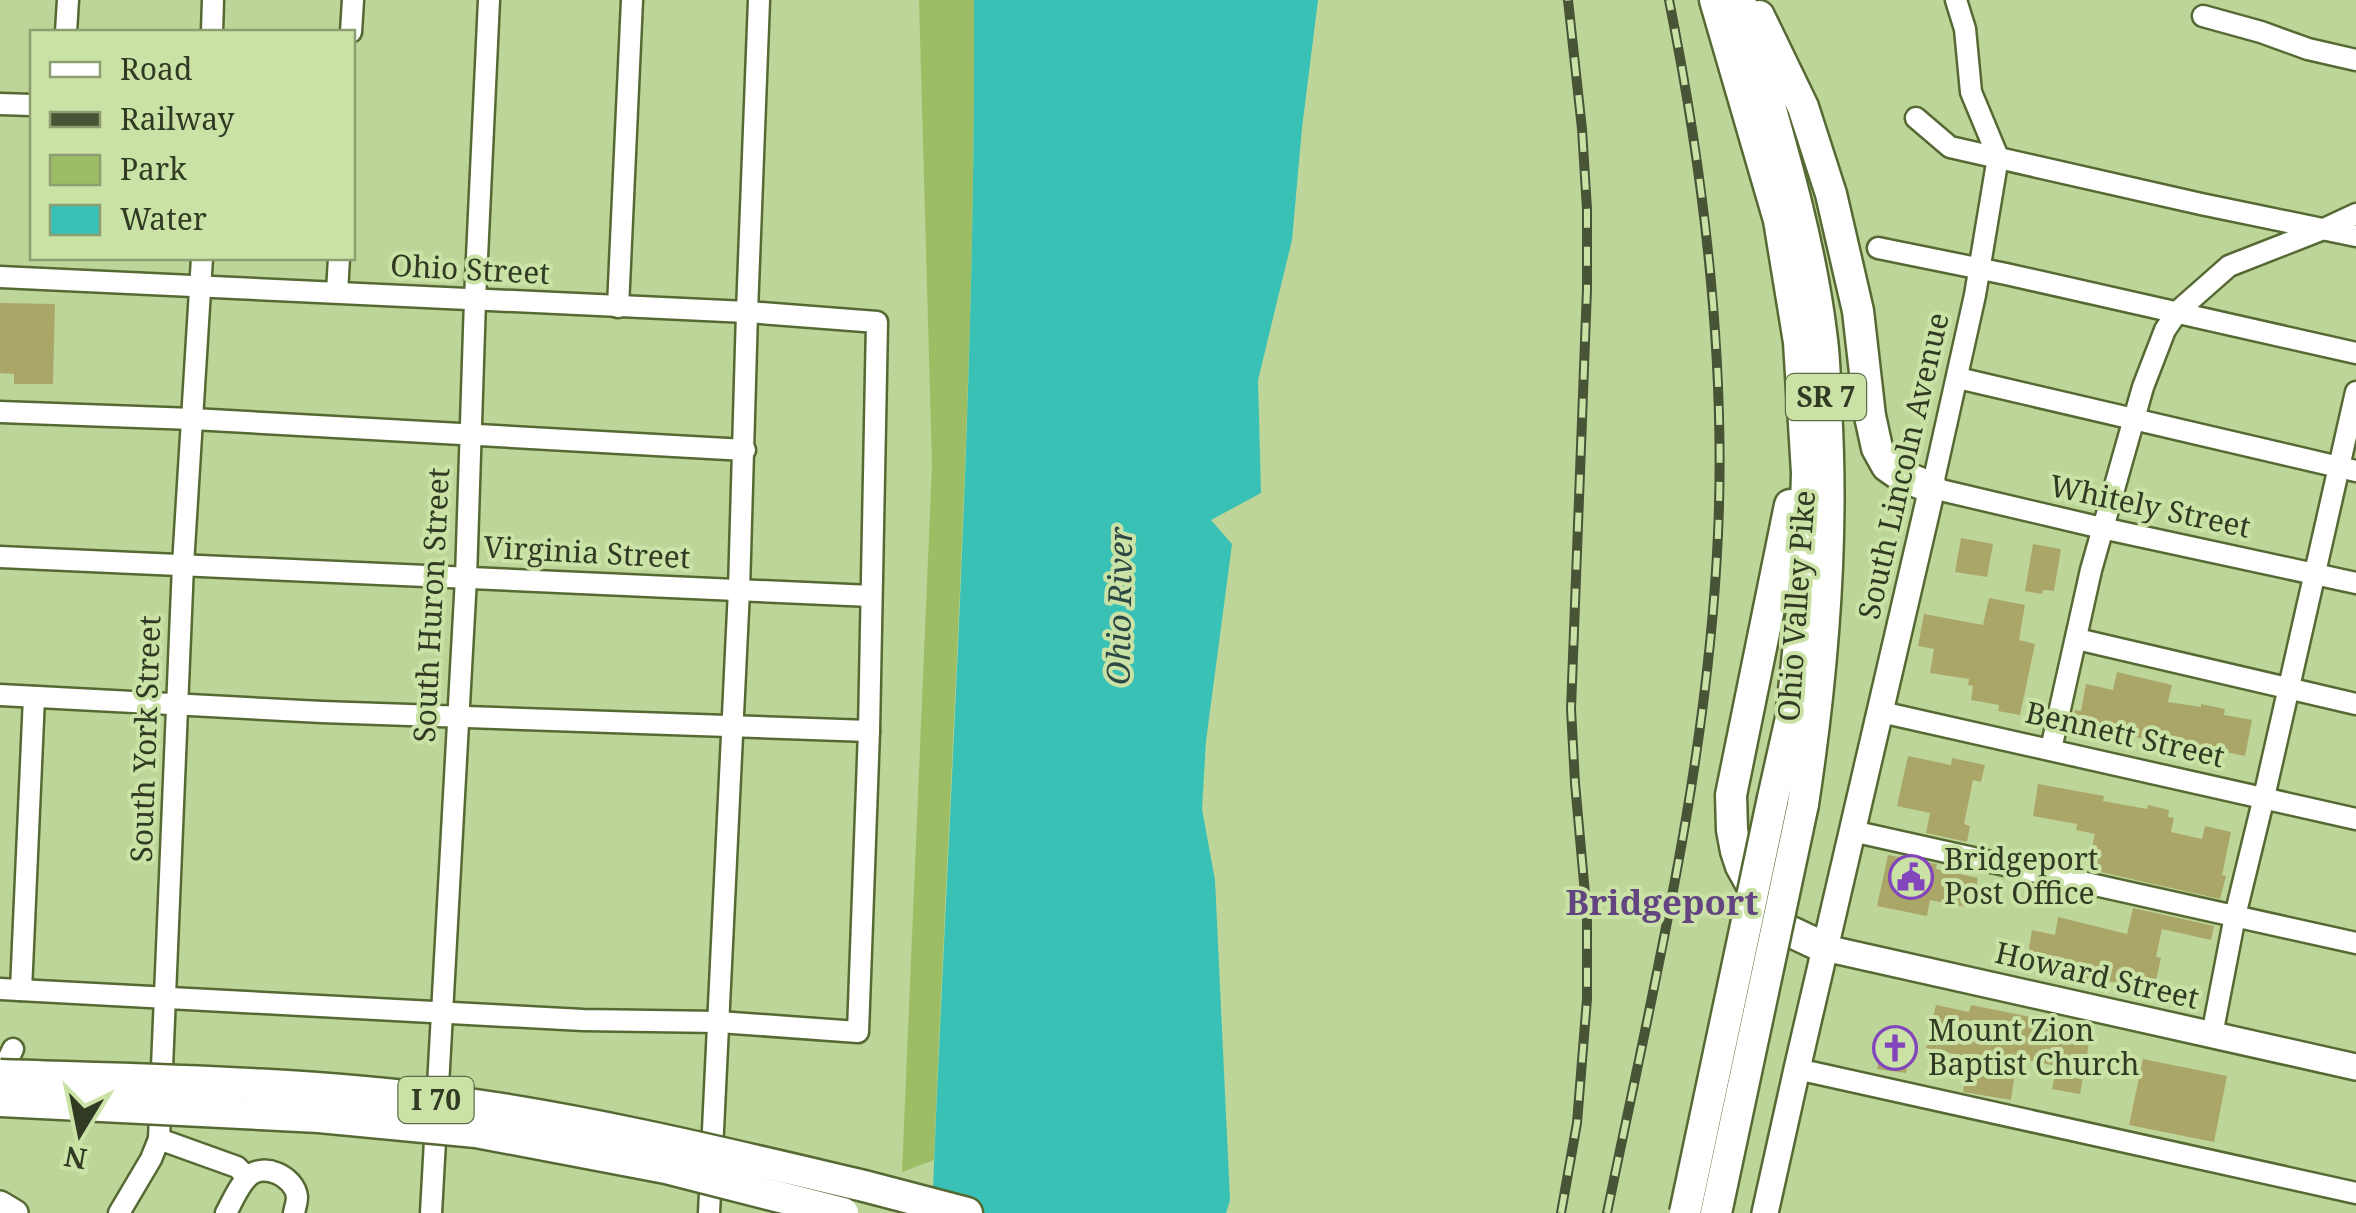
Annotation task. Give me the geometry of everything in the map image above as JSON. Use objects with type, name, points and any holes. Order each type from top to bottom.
[{"type":"highway","name":"Ohio Valley Pike","points":[[1715,0],[1779,220],[1799,342],[1807,473],[1788,801],[1716,1213]]},
{"type":"highway","name":"Ohio Valley Pike","points":[[1686,1213],[1788,801],[1816,722],[1826,614],[1830,475],[1822,340],[1800,217],[1740,0]]},
{"type":"highway","points":[[1751,0],[1802,107],[1830,194],[1858,311],[1877,448],[1887,466],[1932,488]]},
{"type":"highway","points":[[1799,342],[1797,446],[1788,526],[1755,671],[1731,813],[1741,866],[1760,900],[1787,930],[1825,948]]},
{"type":"highway","name":"I 70","points":[[4,1067],[291,1086],[556,1117],[967,1213]]},
{"type":"highway","name":"I 70","points":[[0,1101],[319,1117],[476,1132],[666,1168],[843,1213]]},
{"type":"main road","name":"South Lincoln Avenue","points":[[1765,1213],[1932,488]]},
{"type":"main road","name":"Howard Street","points":[[1825,948],[2356,1067]]},
{"type":"main road","points":[[0,1204],[15,1213]]},
{"type":"street","points":[[66,30],[68,0]]},
{"type":"street","points":[[212,30],[213,0]]},
{"type":"street","points":[[352,30],[353,0]]},
{"type":"street","name":"South Huron Street","points":[[431,1213],[466,578],[489,0]]},
{"type":"street","points":[[618,308],[632,0]]},
{"type":"street","points":[[709,1213],[739,590],[760,0]]},
{"type":"street","points":[[1956,0],[1964,29],[1970,92],[1998,156]]},
{"type":"street","points":[[2203,16],[2356,60]]},
{"type":"street","points":[[0,104],[30,106]]},
{"type":"street","points":[[1916,118],[1950,147],[2356,236]]},
{"type":"street","name":"South Lincoln Avenue","points":[[1932,488],[1980,270],[1998,156]]},
{"type":"street","points":[[2051,750],[2090,570],[2133,419],[2165,330],[2178,312],[2229,266],[2356,214]]},
{"type":"street","points":[[1878,248],[2356,352]]},
{"type":"street","name":"South York Street","points":[[119,1213],[159,1140],[183,565],[202,260]]},
{"type":"street","points":[[337,292],[339,260]]},
{"type":"street","name":"Ohio Street","points":[[0,277],[56,268],[201,286],[747,312],[878,322],[871,596]]},
{"type":"street","points":[[1958,378],[2347,468]]},
{"type":"street","points":[[2212,1035],[2234,916],[2314,573],[2347,468],[2356,392]]},
{"type":"street","points":[[0,412],[744,450]]},
{"type":"street","name":"Whitely Street","points":[[1932,488],[2356,582]]},
{"type":"street","name":"Virginia Street","points":[[0,556],[871,596]]},
{"type":"street","points":[[34,697],[10,990],[582,1020],[719,1022],[858,1032],[871,596]]},
{"type":"street","points":[[2077,639],[2356,704]]},
{"type":"street","points":[[0,695],[869,731]]},
{"type":"street","name":"Bennett Street","points":[[1882,712],[2356,819]]},
{"type":"street","points":[[1852,831],[2356,942]]},
{"type":"street","points":[[1796,1068],[2356,1193]]},
{"type":"street","points":[[159,1140],[237,1168],[247,1177]]},
{"type":"street","points":[[226,1213],[247,1177],[264,1170],[293,1185],[297,1200],[294,1213]]},
{"type":"green space","points":[[919,0],[974,0],[971,290],[934,1160],[902,1172],[932,465]]},
{"type":"water","name":"Ohio River","points":[[974,0],[1318,0],[1292,240],[1258,380],[1261,493],[1211,520],[1232,544],[1206,741],[1202,809],[1215,880],[1230,1200],[1226,1213],[932,1213],[966,455]]},
{"type":"building","points":[[0,303],[55,304],[53,384],[14,384],[14,374],[0,373]]},
{"type":"building","points":[[1961,538],[1993,544],[1987,577],[1955,572]]},
{"type":"building","points":[[2033,544],[2061,549],[2054,591],[2025,591]]},
{"type":"building","points":[[1989,598],[2025,605],[2019,640],[2035,644],[2020,715],[1998,711],[1999,705],[1971,700],[1973,686],[1968,685],[1969,679],[1930,673],[1934,649],[1918,646],[1924,614],[1983,625]]},
{"type":"building","points":[[2117,672],[2172,685],[2168,702],[2225,709],[2224,715],[2252,720],[2245,756],[2216,750],[2214,755],[2191,750],[2192,744],[2160,738],[2159,742],[2098,729],[2096,738],[2070,732],[2075,710],[2081,711],[2086,684],[2113,690]]},
{"type":"building","points":[[1908,756],[1951,765],[1952,758],[1985,765],[1981,782],[1973,780],[1964,824],[1970,826],[1967,842],[1926,833],[1930,813],[1897,806]]},
{"type":"building","points":[[2038,784],[2104,796],[2103,801],[2169,810],[2168,817],[2174,818],[2171,832],[2202,839],[2205,826],[2231,832],[2220,899],[2087,869],[2095,834],[2076,830],[2077,824],[2033,816]]},
{"type":"building","points":[[1888,855],[1937,864],[1936,869],[1978,878],[1972,908],[1930,900],[1927,916],[1877,906]]},
{"type":"building","points":[[2133,908],[2214,926],[2211,940],[2162,929],[2155,985],[2148,984],[2146,990],[2080,978],[2081,973],[2074,972],[2075,969],[2027,960],[2032,930],[2055,935],[2058,917],[2127,934]]},
{"type":"building","points":[[1936,1005],[1969,1012],[1971,1005],[2031,1017],[2030,1022],[2091,1032],[2080,1094],[2052,1089],[2057,1066],[2017,1058],[2011,1100],[1963,1092],[1968,1057],[1926,1048]]},
{"type":"building","points":[[1885,1027],[1913,1032],[1906,1073],[1877,1069]]},
{"type":"building","points":[[2143,1059],[2227,1076],[2214,1142],[2129,1125]]},
{"type":"railway","points":[[1561,1213],[1577,1123],[1587,999],[1587,916],[1571,709],[1587,209],[1568,0]]},
{"type":"railway","points":[[1607,1213],[1691,791],[1712,620],[1718,534],[1719,400],[1710,266],[1693,132],[1669,0]]},
{"type":"place","name":"Bridgeport Post Office","points":[[1911,877]]},
{"type":"place","name":"Mount Zion Baptist Church","points":[[1895,1048]]},
{"type":"district","name":"Bridgeport","points":[[1662,903]]}]
